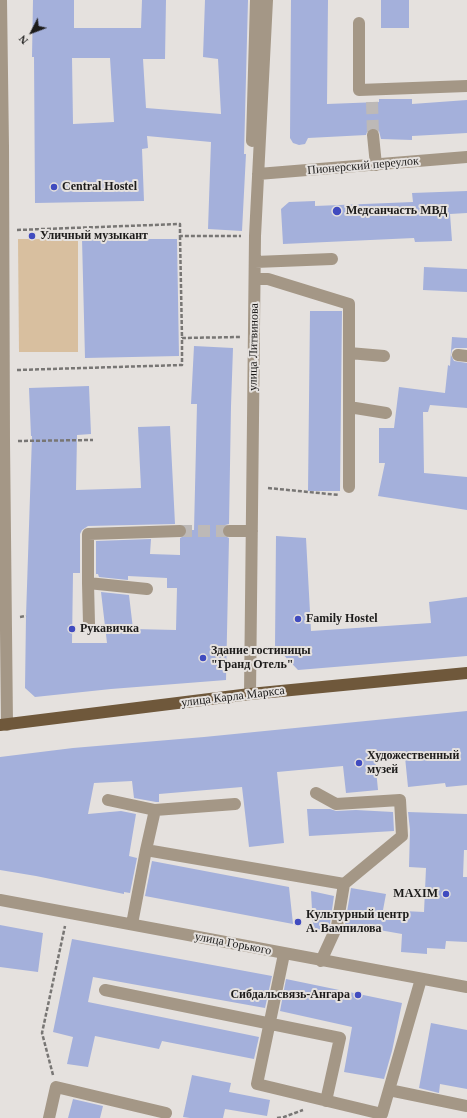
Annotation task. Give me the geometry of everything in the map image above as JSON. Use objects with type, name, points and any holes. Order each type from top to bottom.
[{"type":"main road","name":"улица Карла Маркса","points":[[4,725],[250,694],[467,673]]},
{"type":"street","points":[[1,0],[4,725]]},
{"type":"street","points":[[251,162],[256,0]]},
{"type":"street","name":"улица Литвинова","points":[[250,694],[255,236],[266,0]]},
{"type":"street","points":[[358,23],[359,90],[467,86]]},
{"type":"street","points":[[372,90],[372,102]]},
{"type":"street","points":[[373,135],[376,165]]},
{"type":"street","name":"Пионерский переулок","points":[[258,174],[467,157]]},
{"type":"street","points":[[255,262],[332,259]]},
{"type":"street","points":[[255,279],[268,279],[349,304],[349,487]]},
{"type":"street","points":[[349,353],[384,356]]},
{"type":"street","points":[[349,407],[386,413]]},
{"type":"street","points":[[90,624],[88,534],[180,531]]},
{"type":"street","points":[[229,531],[252,531]]},
{"type":"street","points":[[88,583],[147,589]]},
{"type":"street","points":[[316,793],[336,804],[400,800],[402,836],[344,884],[337,926],[321,960]]},
{"type":"street","points":[[108,800],[155,810],[235,804]]},
{"type":"street","points":[[132,924],[155,810]]},
{"type":"street","points":[[146,850],[344,884]]},
{"type":"street","name":"улица Горького","points":[[0,900],[467,987]]},
{"type":"street","points":[[284,954],[268,1023],[257,1084],[382,1114],[421,979]]},
{"type":"street","points":[[105,990],[340,1038],[326,1101]]},
{"type":"street","points":[[49,1118],[56,1087],[166,1113]]},
{"type":"street","points":[[389,1090],[467,1106]]},
{"type":"path","points":[[3,230],[180,224],[182,338],[182,365],[3,370]]},
{"type":"path","points":[[180,236],[255,236]]},
{"type":"path","points":[[182,338],[254,337]]},
{"type":"path","points":[[4,441],[93,440]]},
{"type":"path","points":[[268,488],[343,496],[349,487]]},
{"type":"path","points":[[56,1087],[42,1033],[68,912]]},
{"type":"shaded area","points":[[18,239],[78,239],[78,352],[19,352]]},
{"type":"building","points":[[33,0],[74,0],[74,28],[141,28],[142,0],[166,0],[165,59],[143,59],[146,108],[221,114],[218,59],[203,57],[205,0],[248,0],[244,154],[246,154],[242,231],[208,229],[211,142],[147,136],[148,148],[142,149],[144,201],[35,203],[34,57],[32,57]],"holes":[[[72,58],[110,58],[114,122],[73,124]]]},
{"type":"building","points":[[291,0],[328,0],[327,104],[379,102],[379,99],[412,99],[412,104],[467,100],[467,133],[412,136],[412,140],[381,139],[379,131],[376,128],[373,128],[368,129],[366,135],[308,138],[305,144],[299,145],[293,143],[290,138]]},
{"type":"building","points":[[381,0],[409,0],[409,28],[381,28]]},
{"type":"building","points":[[467,191],[467,213],[450,214],[452,241],[415,242],[414,238],[283,244],[281,209],[289,202],[315,201],[315,206],[413,202],[412,193]]},
{"type":"building","points":[[82,239],[177,239],[179,356],[85,358]]},
{"type":"building","points":[[424,267],[467,269],[467,292],[423,290]]},
{"type":"building","points":[[310,311],[342,311],[340,491],[308,491]]},
{"type":"building","points":[[452,337],[467,338],[467,348],[455,348],[452,350],[451,355],[454,361],[467,363],[467,408],[430,405],[428,412],[423,412],[424,473],[467,477],[467,510],[378,496],[385,463],[379,463],[379,428],[394,428],[399,387],[445,393],[448,365],[450,366]]},
{"type":"building","points":[[194,346],[233,348],[229,524],[225,525],[222,531],[223,535],[229,538],[226,680],[111,689],[35,697],[25,688],[32,436],[29,388],[89,386],[91,434],[77,435],[76,490],[141,488],[138,427],[170,426],[175,524],[88,526],[82,530],[80,534],[80,573],[73,573],[72,643],[107,643],[101,592],[129,595],[133,629],[176,630],[177,588],[167,588],[167,578],[128,576],[128,580],[99,577],[98,574],[96,574],[96,541],[151,539],[150,554],[180,555],[180,538],[186,535],[187,530],[194,530],[197,404],[191,404]]},
{"type":"building","points":[[276,536],[306,538],[311,631],[431,623],[429,602],[467,597],[467,656],[298,670],[275,646]]},
{"type":"building","points":[[467,711],[467,785],[446,787],[445,783],[408,787],[405,757],[375,759],[378,790],[346,793],[343,766],[277,772],[284,843],[249,847],[242,787],[159,794],[159,802],[156,802],[134,798],[132,781],[94,783],[88,814],[121,811],[136,814],[129,856],[137,858],[130,893],[124,892],[124,894],[0,870],[0,757],[73,748],[204,737]]},
{"type":"building","points":[[307,809],[393,812],[394,831],[309,836]]},
{"type":"building","name":"MAXIM","points":[[408,812],[467,814],[467,850],[464,850],[463,877],[467,877],[467,942],[446,941],[445,949],[427,948],[427,954],[401,952],[402,934],[345,924],[351,888],[386,894],[383,910],[424,912],[426,868],[409,867],[410,830]]},
{"type":"building","points":[[152,861],[289,887],[293,924],[145,896]]},
{"type":"building","points":[[311,891],[334,896],[330,924],[327,931],[313,928]]},
{"type":"building","points":[[0,925],[43,933],[38,972],[0,967]]},
{"type":"building","points":[[72,939],[272,976],[265,1008],[93,977],[88,1002],[259,1037],[254,1059],[162,1041],[159,1049],[95,1036],[88,1067],[67,1064],[73,1037],[53,1032]]},
{"type":"building","points":[[286,979],[402,1003],[392,1051],[384,1079],[344,1072],[352,1027],[280,1011]]},
{"type":"building","points":[[431,1023],[467,1030],[467,1089],[440,1084],[439,1093],[419,1088]]},
{"type":"building","points":[[192,1075],[231,1083],[229,1092],[270,1100],[267,1116],[225,1109],[223,1118],[183,1117]]},
{"type":"building","points":[[73,1099],[103,1106],[100,1118],[68,1118]]},
{"type":"tunnel","points":[[372,102],[373,135]]},
{"type":"tunnel","points":[[180,531],[229,531]]},
{"type":"place","name":"Central Hostel","points":[[54,187]]},
{"type":"place","name":"Медсанчасть МВД","points":[[337,211]]},
{"type":"place","name":"Уличный музыкант","points":[[32,236]]},
{"type":"place","name":"Family Hostel","points":[[298,619]]},
{"type":"place","name":"Рукавичка","points":[[72,629]]},
{"type":"place","name":"Здание гостиницы \"Гранд Отель\"","points":[[203,658]]},
{"type":"place","name":"Художественный музей","points":[[359,763]]},
{"type":"place","name":"MAXIM","points":[[446,894]]},
{"type":"place","name":"Культурный центр А. Вампилова","points":[[298,922]]},
{"type":"place","name":"Сибдальсвязь-Ангара","points":[[358,995]]}]
